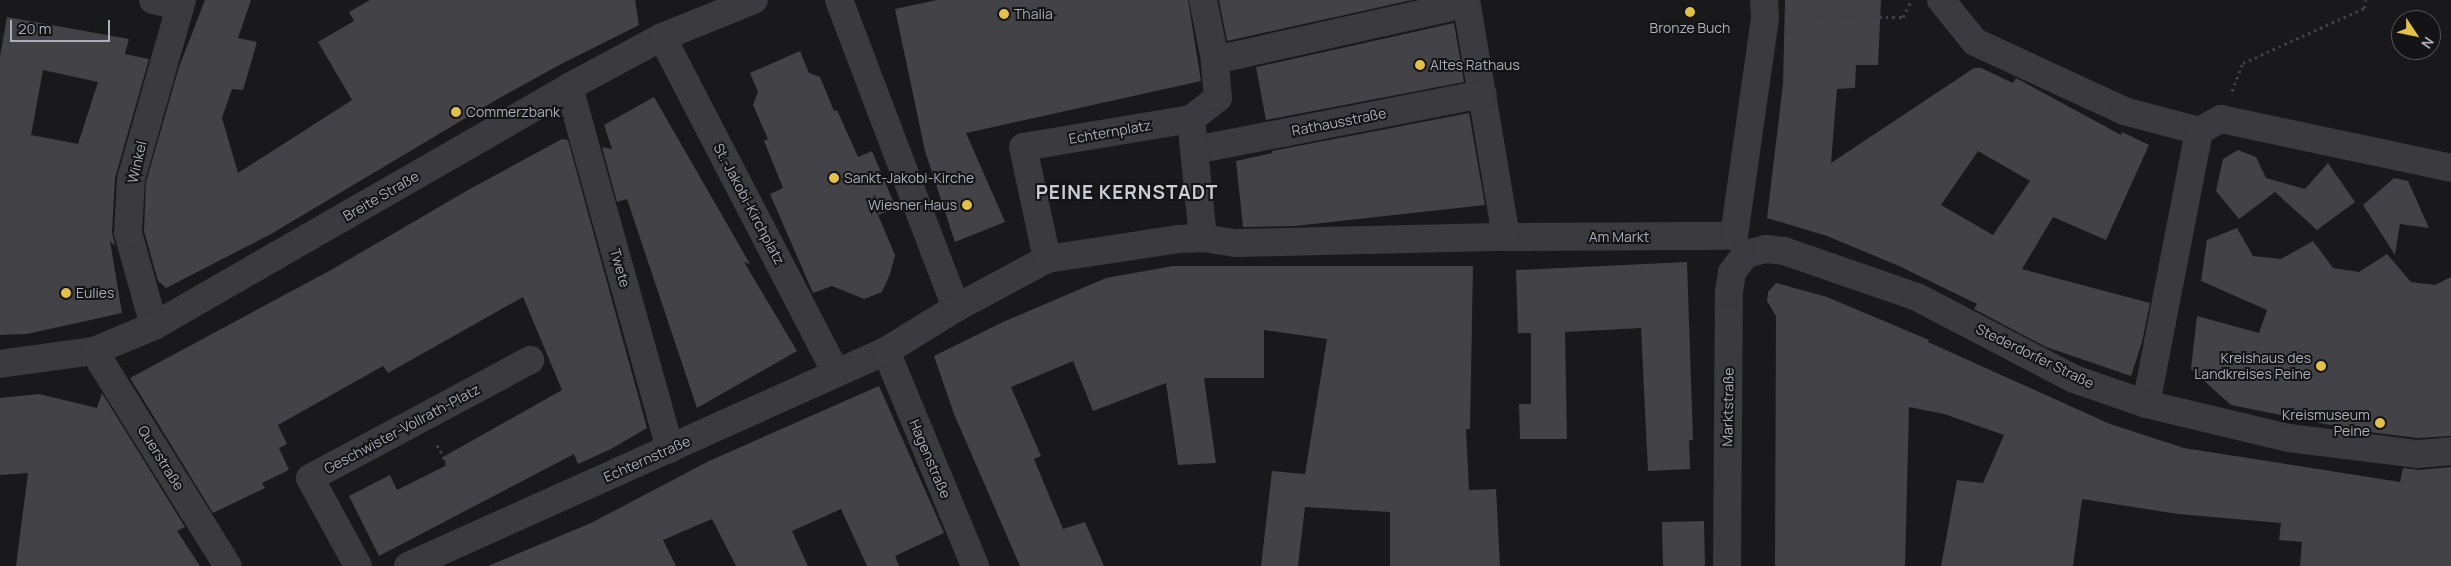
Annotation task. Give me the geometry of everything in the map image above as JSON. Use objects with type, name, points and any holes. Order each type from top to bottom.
[{"type":"street","points":[[153,0],[180,3]]},
{"type":"street","name":"Breite Straße","points":[[0,364],[94,351],[154,326],[569,87],[662,36],[754,0]]},
{"type":"street","points":[[840,0],[956,308]]},
{"type":"street","points":[[1203,0],[1215,60],[1218,98],[1191,118],[1203,238]]},
{"type":"street","points":[[1941,0],[1975,42],[2124,112],[2210,125],[2451,168]]},
{"type":"street","points":[[886,351],[956,308],[1047,258],[1179,239],[1203,238],[1235,243],[1506,237],[1466,2],[1215,60]]},
{"type":"street","name":"Winkel","points":[[154,326],[128,233],[132,179],[180,3]]},
{"type":"street","name":"Am Markt","points":[[1506,237],[1734,236],[1764,9]]},
{"type":"street","name":"St.-Jakobi-Kirchplatz","points":[[662,36],[836,372]]},
{"type":"street","name":"Twete","points":[[569,87],[670,449]]},
{"type":"street","name":"Rathausstraße","points":[[1195,150],[1483,94]]},
{"type":"street","name":"Echternplatz","points":[[1047,258],[1022,147],[1191,118]]},
{"type":"street","points":[[2146,404],[2210,125]]},
{"type":"street","name":"Stederdorfer Straße","points":[[1746,254],[1766,248],[1784,251],[1918,297],[2074,379],[2146,404],[2289,438],[2418,454],[2451,451]]},
{"type":"street","name":"Marktstraße","points":[[1727,566],[1730,292],[1732,272],[1746,254]]},
{"type":"street","name":"Querstraße","points":[[94,351],[228,566]]},
{"type":"street","name":"Echternstraße","points":[[408,566],[886,351]]},
{"type":"street","name":"Hagenstraße","points":[[886,351],[974,566]]},
{"type":"street","name":"Geschwister-Vollrath-Platz","points":[[358,566],[310,478],[530,360]]},
{"type":"path","points":[[1764,9],[1903,17],[1912,0]]},
{"type":"path","points":[[2210,125],[2243,63],[2364,8],[2366,0]]},
{"type":"path","points":[[422,418],[483,533]]},
{"type":"building","points":[[205,0],[251,0],[238,38],[257,42],[243,90],[232,89],[222,118],[238,173],[352,100],[318,42],[354,21],[349,12],[370,0],[635,0],[639,25],[563,63],[496,100],[271,234],[166,288],[158,281],[144,231],[146,182],[179,67]]},
{"type":"building","points":[[937,0],[1188,0],[1201,81],[966,133],[1005,222],[955,242],[925,151],[895,9]]},
{"type":"building","points":[[1219,0],[1412,0],[1227,41]]},
{"type":"building","points":[[1785,0],[1881,0],[1878,65],[1856,65],[1855,88],[1837,89],[1831,163],[1974,68],[1981,68],[2013,83],[2016,78],[2121,135],[2122,132],[2149,145],[2106,240],[2053,217],[2022,269],[2150,303],[2142,342],[2131,376],[2046,347],[1974,309],[1977,304],[1899,266],[1827,236],[1767,218],[1783,84]],"holes":[[[1978,151],[2030,181],[1993,235],[1941,205]]]},
{"type":"building","points":[[7,17],[129,39],[125,54],[149,59],[115,178],[112,232],[115,246],[110,241],[122,313],[27,334],[0,335],[0,56]],"holes":[[[43,70],[98,82],[78,144],[31,135]]]},
{"type":"building","points":[[1454,23],[1464,82],[1266,120],[1256,67]]},
{"type":"building","name":"Sankt-Jakobi-Kirche","points":[[800,51],[809,73],[820,77],[834,111],[837,110],[858,157],[872,151],[896,208],[878,215],[895,255],[890,274],[882,292],[864,299],[832,286],[813,293],[770,194],[783,188],[764,141],[768,139],[753,105],[758,92],[750,73]]},
{"type":"building","points":[[654,97],[750,264],[744,262],[797,351],[697,408],[627,199],[617,202],[602,147],[612,149],[604,125]]},
{"type":"building","points":[[1469,113],[1485,205],[1295,226],[1243,227],[1236,161],[1272,153],[1272,151]]},
{"type":"building","points":[[562,139],[568,140],[647,428],[611,449],[578,464],[574,454],[379,556],[349,496],[390,475],[397,490],[447,465],[443,457],[562,390],[523,297],[388,373],[383,366],[278,425],[287,444],[279,448],[289,470],[262,483],[265,488],[213,513],[130,378],[331,270],[468,190]]},
{"type":"building","points":[[2238,150],[2256,157],[2266,178],[2305,189],[2328,163],[2355,202],[2317,230],[2275,192],[2239,219],[2216,191],[2223,159]]},
{"type":"building","points":[[2394,178],[2408,181],[2429,228],[2400,224],[2395,255],[2363,205]]},
{"type":"building","name":"Kreishaus des Landkreises Peine","points":[[2237,228],[2253,256],[2281,259],[2313,241],[2333,268],[2359,272],[2387,254],[2411,282],[2435,285],[2451,277],[2451,436],[2418,438],[2360,431],[2231,405],[2191,369],[2197,316],[2259,333],[2267,310],[2201,281],[2207,240]]},
{"type":"building","points":[[1687,262],[1693,440],[1689,440],[1690,469],[1648,471],[1641,328],[1565,332],[1567,439],[1520,439],[1519,404],[1531,404],[1531,333],[1518,333],[1516,270]]},
{"type":"building","points":[[1173,266],[1473,266],[1470,429],[1466,429],[1469,490],[1496,489],[1500,566],[1390,566],[1390,512],[1305,507],[1298,566],[1261,566],[1272,471],[1305,474],[1327,339],[1264,330],[1264,378],[1204,378],[1216,463],[1178,465],[1166,383],[1093,411],[1073,361],[1011,387],[1041,456],[1034,459],[1063,529],[1085,522],[1104,566],[1020,566],[954,414],[934,356],[1003,322],[1106,278]]},
{"type":"building","points":[[1776,283],[1827,297],[1929,340],[1928,342],[2110,424],[2184,448],[2400,482],[2403,468],[2419,470],[2451,467],[2451,566],[2300,566],[2302,542],[2279,540],[2281,523],[2178,514],[2082,499],[2073,566],[1941,566],[1957,480],[1983,483],[2004,435],[1944,414],[1909,407],[1905,566],[1775,566],[1776,316],[1767,301],[1768,292]]},
{"type":"building","points":[[879,386],[944,533],[895,556],[899,566],[867,566],[841,509],[792,531],[808,566],[736,566],[712,519],[663,540],[676,566],[488,566],[591,523],[709,461]]},
{"type":"building","points":[[102,393],[185,527],[177,531],[200,566],[16,566],[28,473],[0,475],[0,398],[39,394],[97,408]]},
{"type":"building","points":[[1704,521],[1705,566],[1663,566],[1662,522]]},
{"type":"place","name":"Bronze Buch","points":[[1690,12]]},
{"type":"place","name":"Thalia","points":[[1004,14]]},
{"type":"place","name":"Altes Rathaus","points":[[1420,65]]},
{"type":"place","name":"Commerzbank","points":[[456,112]]},
{"type":"place","name":"Sankt-Jakobi-Kirche","points":[[834,178]]},
{"type":"place","name":"Wiesner Haus","points":[[967,205]]},
{"type":"place","name":"Eulies","points":[[66,293]]},
{"type":"place","name":"Kreishaus des Landkreises Peine","points":[[2321,366]]},
{"type":"place","name":"Kreismuseum Peine","points":[[2380,423]]},
{"type":"district","name":"PEINE KERNSTADT","points":[[1127,193]]}]
